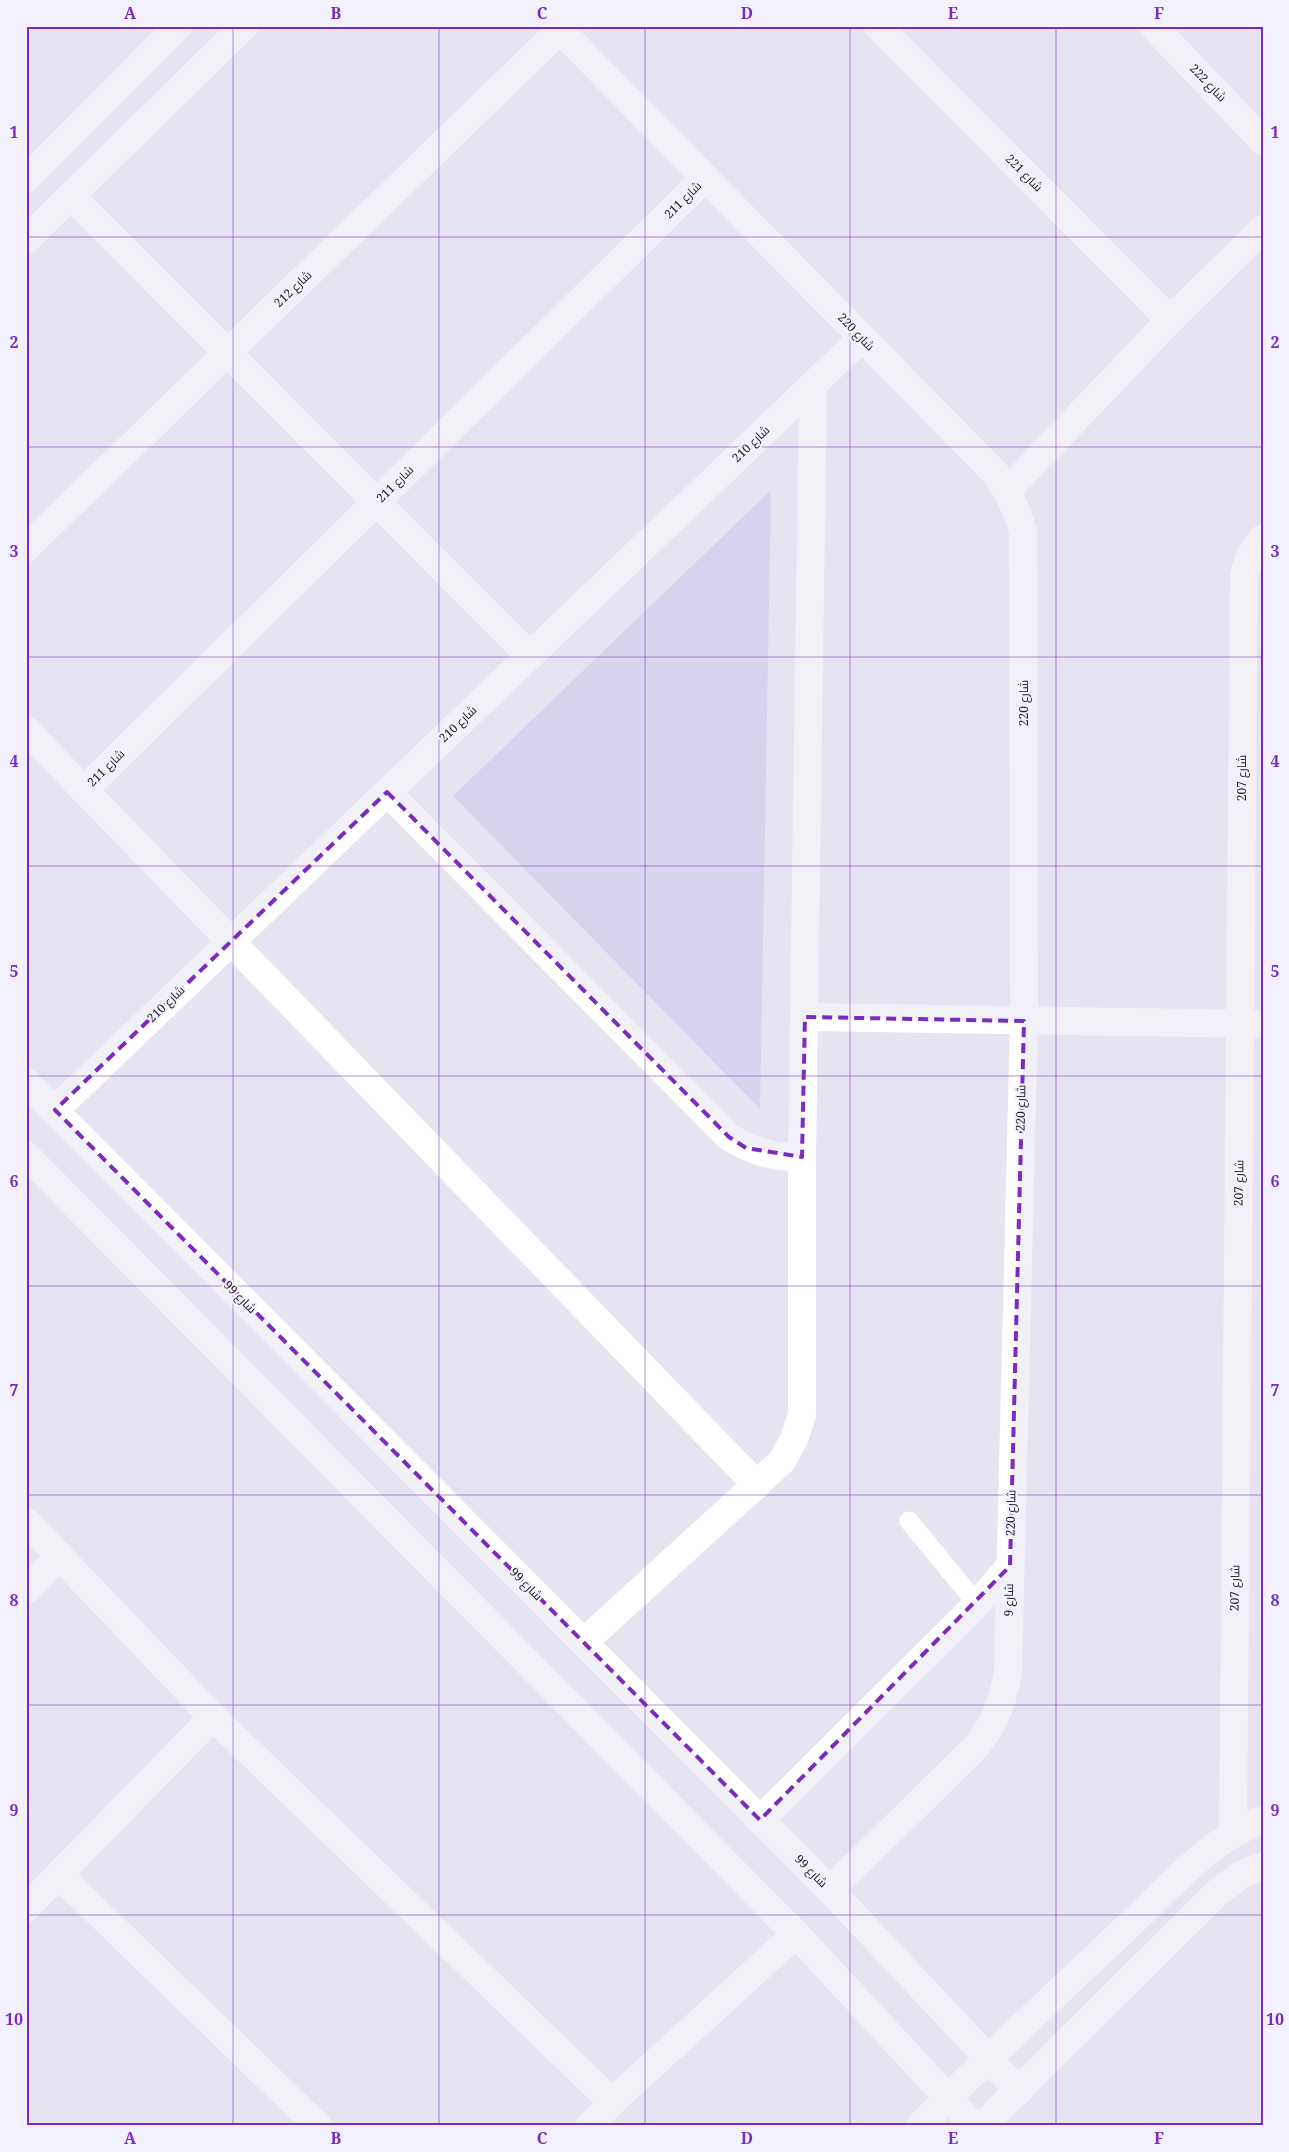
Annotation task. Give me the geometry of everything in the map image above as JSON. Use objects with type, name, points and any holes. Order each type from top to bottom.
[{"type":"street","points":[[26,179],[178,26]]},
{"type":"street","points":[[26,240],[244,26]]},
{"type":"street","name":"شارع 221","points":[[878,26],[1170,320]]},
{"type":"street","name":"شارع 222","points":[[1153,26],[1263,141]]},
{"type":"street","name":"شارع 220","points":[[558,28],[996,474],[1008,490],[1017,510],[1023,531],[1024,553],[1024,1021],[1010,1566]]},
{"type":"street","name":"شارع 212","points":[[26,548],[558,28]]},
{"type":"street","name":"شارع 211","points":[[84,790],[705,178]]},
{"type":"street","points":[[71,196],[530,656]]},
{"type":"street","points":[[1008,490],[1170,320],[1263,229]]},
{"type":"street","name":"شارع 210","points":[[55,1110],[862,338]]},
{"type":"street","points":[[584,1642],[782,1461],[794,1439],[802,1415],[802,1157],[813,385]]},
{"type":"street","name":"شارع 207","points":[[1233,1833],[1252,1024],[1244,575],[1250,556],[1263,538]]},
{"type":"street","points":[[26,730],[756,1486]]},
{"type":"street","points":[[387,792],[729,1137],[746,1148],[766,1154],[802,1157]]},
{"type":"street","points":[[805,1017],[1252,1024]]},
{"type":"street","name":"شارع 99","points":[[26,1082],[830,1890],[1019,2091]]},
{"type":"street","points":[[26,1155],[796,1934],[974,2126]]},
{"type":"street","points":[[26,1521],[214,1716],[612,2102]]},
{"type":"street","points":[[26,1590],[60,1556]]},
{"type":"street","name":"شارع 9","points":[[760,1820],[977,1604],[1010,1566]]},
{"type":"street","name":"شارع 9","points":[[830,1890],[976,1747],[992,1725],[1003,1699],[1008,1672],[1010,1566]]},
{"type":"street","points":[[26,1908],[60,1876],[214,1716]]},
{"type":"street","points":[[920,2126],[988,2058],[1195,1863],[1233,1833],[1263,1820]]},
{"type":"street","points":[[982,2126],[1217,1893],[1242,1874],[1263,1866]]},
{"type":"street","points":[[60,1876],[318,2126]]},
{"type":"street","points":[[590,2126],[612,2102],[796,1934]]},
{"type":"lane","points":[[909,1521],[977,1604]]},
{"type":"highlighted area","points":[[387,792],[729,1137],[746,1148],[802,1157],[805,1017],[1024,1021],[1010,1566],[760,1820],[55,1110]]},
{"type":"shaded area","points":[[771,490],[760,1109],[453,796]]}]
